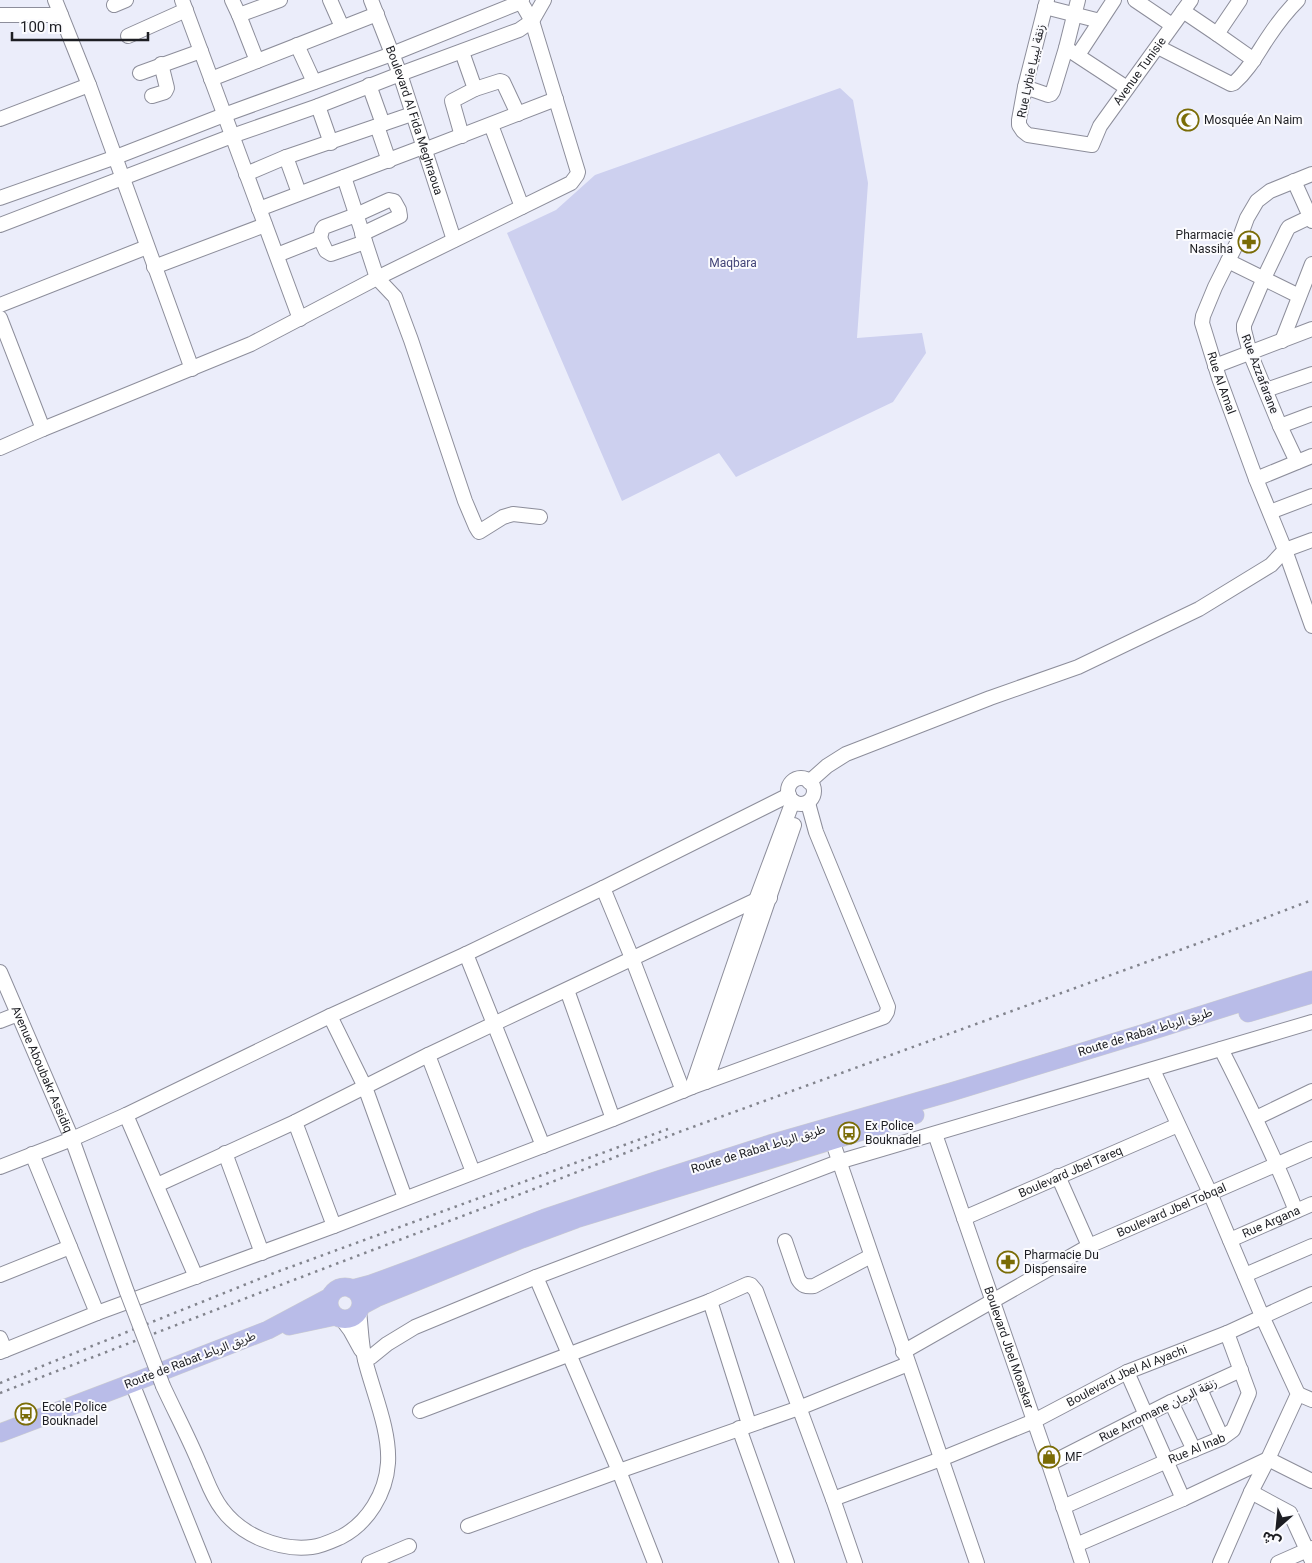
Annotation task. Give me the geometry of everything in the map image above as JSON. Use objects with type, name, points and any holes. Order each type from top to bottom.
[{"type":"main road","name":"Route de Rabat طريق الرباط","points":[[352,1289],[420,1266],[545,1218],[658,1180],[770,1144],[1024,1070],[1312,980]]},
{"type":"main road","name":"Route de Rabat طريق الرباط","points":[[360,1309],[376,1298],[522,1239],[576,1220],[1039,1076],[1312,994]]},
{"type":"main road","points":[[343,1287],[352,1289],[359,1295],[361,1300],[360,1309],[351,1318],[338,1317],[330,1308],[330,1297],[343,1287]]},
{"type":"main road","name":"Route de Rabat طريق الرباط","points":[[0,1433],[268,1330],[330,1297]]},
{"type":"main road","name":"Route de Rabat طريق الرباط","points":[[268,1330],[338,1317]]},
{"type":"street","points":[[55,0],[116,157],[121,178],[192,369]]},
{"type":"street","points":[[232,0],[240,15],[257,61]]},
{"type":"street","points":[[240,15],[278,0]]},
{"type":"street","points":[[330,0],[342,27]]},
{"type":"street","name":"Boulevard Al Fida Meghraoua","points":[[371,0],[400,74],[454,240]]},
{"type":"street","points":[[0,225],[232,136],[318,106],[369,85],[519,30],[532,21],[544,0]]},
{"type":"street","points":[[1024,87],[1048,95],[1051,94],[1072,52],[1100,21],[1114,0]]},
{"type":"street","points":[[1135,0],[1172,25]]},
{"type":"street","points":[[1217,34],[1240,0]]},
{"type":"street","points":[[0,198],[116,157],[224,115],[392,54],[522,1],[532,21],[578,172],[571,183],[377,278],[251,344],[0,448]]},
{"type":"street","points":[[1158,47],[1231,84],[1236,81],[1254,60],[1268,36],[1293,1]]},
{"type":"street","points":[[1046,3],[1077,7],[1100,21]]},
{"type":"street","name":"Rue Lybie زنقة ليبيا","points":[[1046,3],[1024,87],[1019,125],[1028,136],[1092,145]]},
{"type":"street","points":[[128,36],[184,5],[300,319]]},
{"type":"street","points":[[1187,6],[1217,34],[1254,60]]},
{"type":"street","name":"Avenue Tunisie","points":[[1092,145],[1100,126],[1187,6]]},
{"type":"street","points":[[1072,52],[1077,7]]},
{"type":"street","points":[[0,14],[61,15]]},
{"type":"street","points":[[211,79],[377,14]]},
{"type":"street","points":[[297,45],[314,82]]},
{"type":"street","points":[[140,73],[201,51]]},
{"type":"street","points":[[462,52],[475,89]]},
{"type":"street","points":[[1072,52],[1127,88]]},
{"type":"street","points":[[152,96],[165,92],[168,88],[162,64]]},
{"type":"street","points":[[462,136],[452,101],[475,89],[500,81],[503,82],[518,114]]},
{"type":"street","points":[[0,119],[89,85]]},
{"type":"street","points":[[369,85],[389,161]]},
{"type":"street","points":[[259,209],[424,148],[462,136],[556,99]]},
{"type":"street","points":[[318,106],[331,143]]},
{"type":"street","points":[[246,174],[412,114]]},
{"type":"street","points":[[491,125],[522,208]]},
{"type":"street","points":[[286,158],[299,193]]},
{"type":"street","name":"Rue Al Amal","points":[[1312,174],[1270,191],[1257,202],[1247,218],[1206,307],[1202,323],[1215,366],[1256,479],[1285,550],[1307,597],[1312,626]]},
{"type":"street","points":[[344,177],[377,278],[395,297],[462,492],[476,527],[479,532],[503,517],[513,514],[540,517]]},
{"type":"street","points":[[1294,181],[1312,218]]},
{"type":"street","points":[[389,200],[394,201],[399,210],[400,216],[396,219],[331,254],[326,251],[320,238],[324,228],[389,200]]},
{"type":"street","name":"Rue Azzafarane","points":[[1297,462],[1250,353],[1244,327],[1264,278],[1289,226],[1312,218]]},
{"type":"street","points":[[154,267],[265,225]]},
{"type":"street","points":[[277,255],[320,238]]},
{"type":"street","points":[[0,305],[147,247]]},
{"type":"street","points":[[1228,261],[1299,296]]},
{"type":"street","points":[[1282,340],[1312,264]]},
{"type":"street","points":[[0,318],[43,429]]},
{"type":"street","points":[[1215,366],[1312,329]]},
{"type":"street","points":[[1266,390],[1312,374]]},
{"type":"street","points":[[1280,426],[1312,414]]},
{"type":"street","points":[[1256,479],[1312,456]]},
{"type":"street","points":[[1270,512],[1312,496]]},
{"type":"street","points":[[809,782],[827,766],[846,754],[990,698],[1078,667],[1191,613],[1271,564],[1285,550],[1312,540]]},
{"type":"street","points":[[0,1167],[72,1139],[603,888],[797,801],[811,800],[814,788],[802,778],[794,780],[789,787],[797,801],[816,832],[888,1007],[884,1017],[706,1082],[262,1253],[2,1346]]},
{"type":"street","points":[[706,1082],[763,899],[797,801]]},
{"type":"street","points":[[603,888],[688,1089]]},
{"type":"street","points":[[157,1185],[295,1122],[428,1055],[632,958],[763,899]]},
{"type":"street","points":[[688,1089],[763,899]]},
{"type":"street","points":[[466,954],[543,1146]]},
{"type":"street","name":"Avenue Aboubakr Assidiq","points":[[0,972],[72,1139],[163,1386],[212,1494],[226,1514],[243,1529],[264,1540],[290,1547],[313,1547],[341,1536],[361,1522],[376,1501],[385,1480],[388,1464],[386,1439],[364,1357]]},
{"type":"street","points":[[567,990],[613,1119]]},
{"type":"street","points":[[0,1021],[18,1014]]},
{"type":"street","points":[[330,1016],[365,1087],[405,1198]]},
{"type":"street","points":[[364,1357],[371,1357],[387,1344],[415,1327],[536,1277],[838,1162],[1312,1022]]},
{"type":"street","points":[[1221,1049],[1256,1118],[1296,1211]]},
{"type":"street","points":[[428,1055],[473,1172]]},
{"type":"street","points":[[1153,1070],[1210,1193],[1262,1316],[1298,1394],[1312,1400]]},
{"type":"street","points":[[1256,1118],[1312,1091]]},
{"type":"street","points":[[126,1114],[196,1277]]},
{"type":"street","points":[[295,1122],[334,1226]]},
{"type":"street","name":"Boulevard Jbel Tareq","points":[[964,1218],[1178,1125]]},
{"type":"street","name":"Boulevard Jbel Moaskar","points":[[935,1134],[1050,1464],[1082,1563]]},
{"type":"street","points":[[832,1140],[977,1563]]},
{"type":"street","name":"Boulevard Jbel Tobqal","points":[[468,1526],[744,1426],[799,1408],[906,1358],[994,1301],[1089,1246],[1312,1148]]},
{"type":"street","points":[[225,1153],[262,1253]]},
{"type":"street","points":[[32,1154],[97,1313]]},
{"type":"street","points":[[1058,1176],[1089,1246]]},
{"type":"street","name":"Rue Argana","points":[[1230,1240],[1312,1204]]},
{"type":"street","points":[[786,1241],[798,1279],[801,1285],[807,1287],[814,1286],[871,1256]]},
{"type":"street","points":[[1245,1275],[1312,1246]]},
{"type":"street","points":[[0,1274],[70,1247]]},
{"type":"street","points":[[536,1277],[619,1471],[655,1563]]},
{"type":"street","points":[[420,1411],[710,1301],[748,1284],[754,1288],[855,1563]]},
{"type":"street","name":"Boulevard Jbel Al Ayachi","points":[[833,1499],[941,1459],[1034,1421],[1127,1372],[1227,1333],[1262,1316],[1311,1297]]},
{"type":"street","points":[[710,1301],[744,1426],[787,1563]]},
{"type":"street","points":[[360,1309],[364,1357]]},
{"type":"street","points":[[338,1317],[350,1330],[364,1357]]},
{"type":"street","name":"Rue Al Inab","points":[[1063,1508],[1166,1461],[1222,1438],[1233,1430],[1249,1393],[1227,1333]]},
{"type":"street","name":"Rue Arromane زنقة الرمان","points":[[1050,1464],[1171,1402],[1241,1370]]},
{"type":"street","points":[[1127,1372],[1183,1499]]},
{"type":"street","points":[[132,1383],[204,1563]]},
{"type":"street","points":[[1200,1389],[1222,1438]]},
{"type":"street","points":[[1220,1563],[1250,1492],[1268,1459],[1298,1394]]},
{"type":"street","points":[[1171,1402],[1194,1450]]},
{"type":"street","points":[[1268,1459],[1312,1481]]},
{"type":"street","points":[[1076,1545],[1183,1499],[1268,1459]]},
{"type":"street","points":[[1250,1492],[1290,1512],[1310,1553],[1278,1563]]},
{"type":"street","points":[[369,1563],[409,1546]]},
{"type":"green space","name":"Maqbara","points":[[840,88],[853,100],[868,183],[857,338],[922,333],[926,353],[893,402],[736,477],[719,453],[622,501],[507,233],[556,210],[595,175]]},
{"type":"railway","points":[[0,1393],[679,1132],[1312,900]]},
{"type":"railway","points":[[0,1383],[274,1273],[668,1129]]},
{"type":"place","name":"Mosquée An Naim","points":[[1188,120]]},
{"type":"place","name":"Pharmacie Nassiha","points":[[1249,242]]},
{"type":"place","name":"Ex Police Bouknadel","points":[[849,1133]]},
{"type":"place","name":"Pharmacie Du Dispensaire","points":[[1008,1262]]},
{"type":"place","name":"Ecole Police Bouknadel","points":[[26,1414]]},
{"type":"place","name":"MF","points":[[1049,1457]]}]
